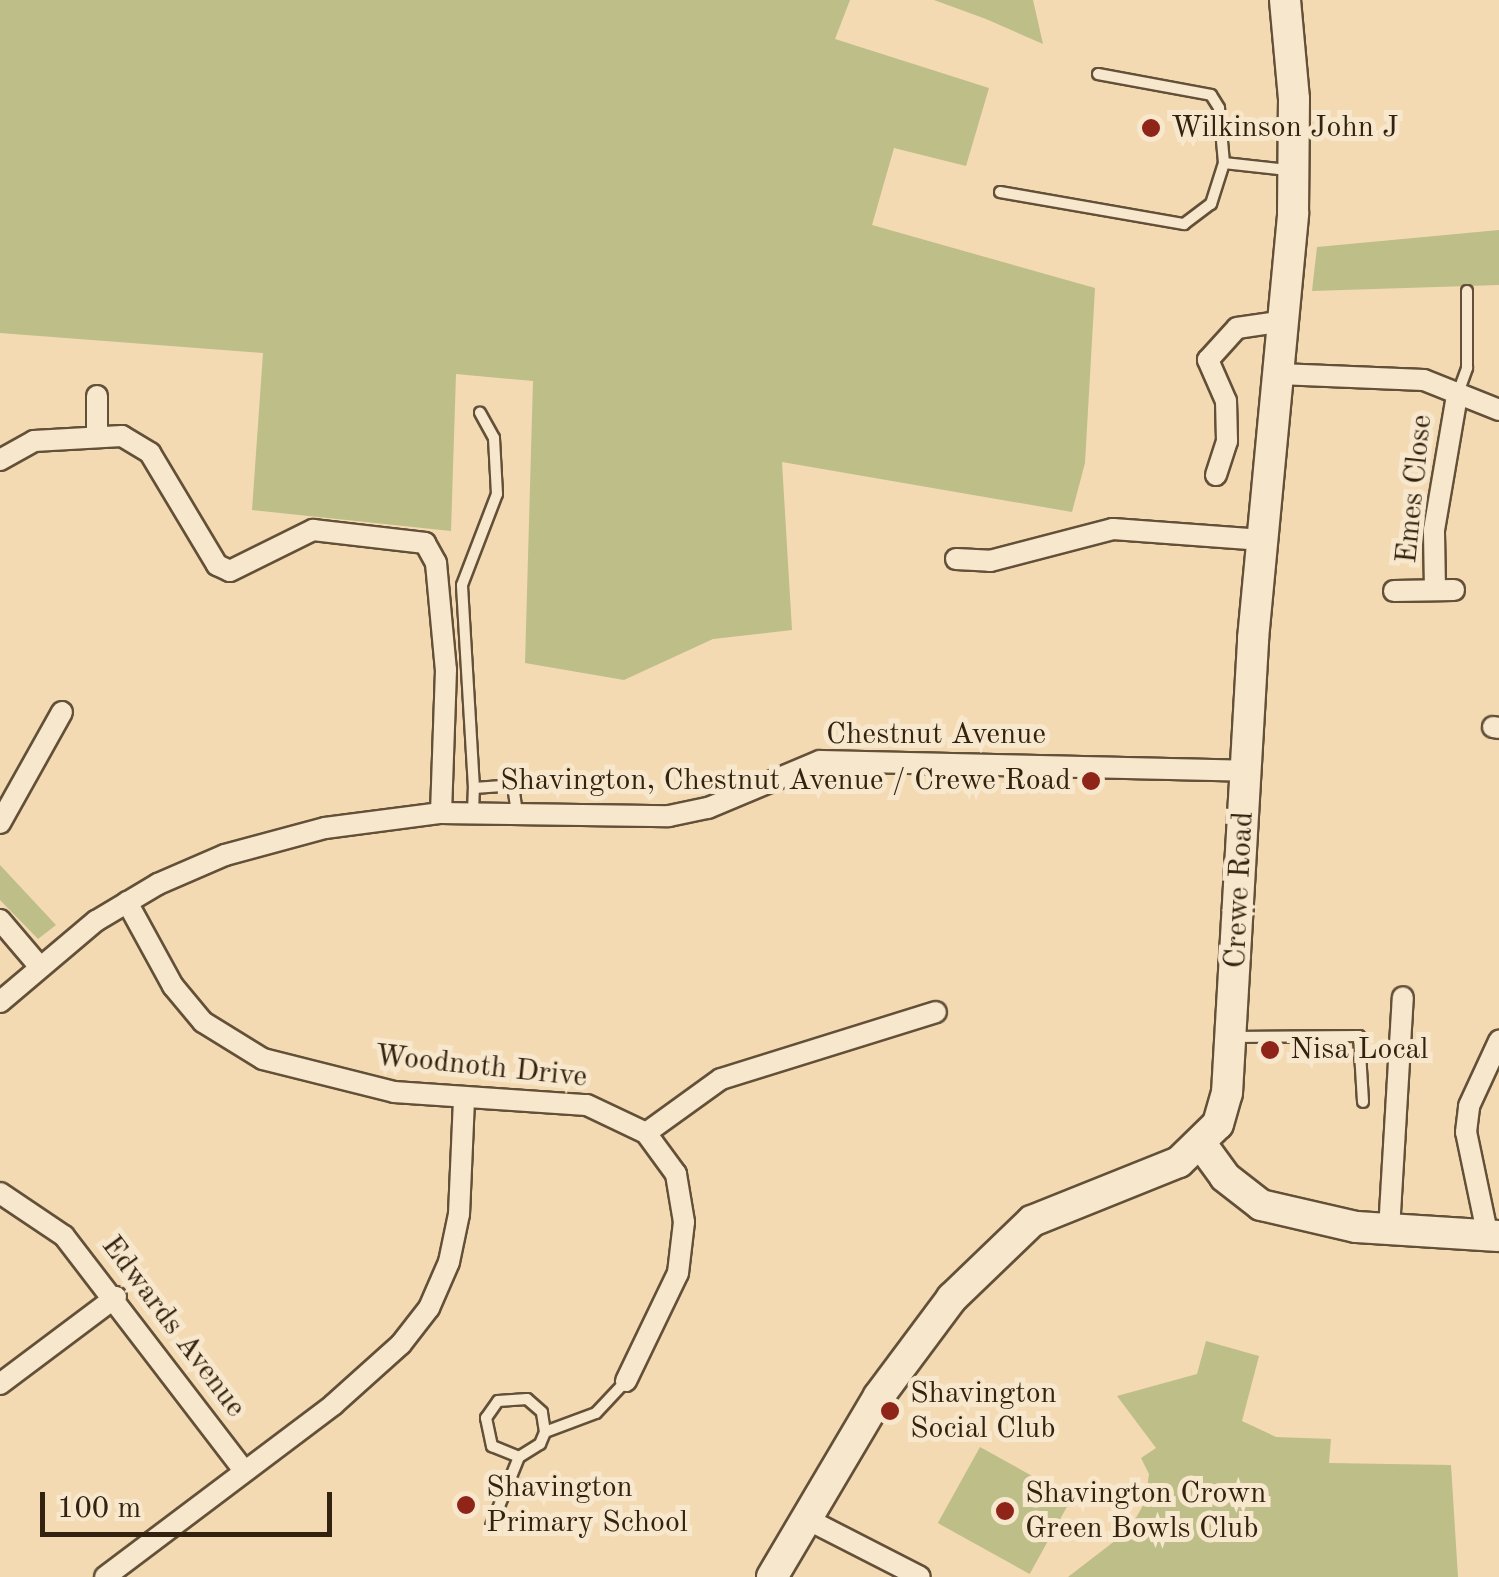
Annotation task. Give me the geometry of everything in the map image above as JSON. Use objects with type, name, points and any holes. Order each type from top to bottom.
[{"type":"main road","name":"Crewe Road","points":[[1202,1145],[1228,1093],[1263,540],[1284,321],[1294,170],[1285,0]]},
{"type":"main road","points":[[772,1577],[803,1517],[879,1396],[952,1298],[1032,1221],[1179,1162],[1202,1145],[1225,1177],[1260,1205],[1389,1230],[1494,1236]]},
{"type":"street","points":[[1216,475],[1228,441],[1226,401],[1208,360],[1221,338],[1238,328],[1284,321]]},
{"type":"street","points":[[1279,374],[1424,380],[1499,410]]},
{"type":"street","points":[[97,396],[97,435]]},
{"type":"street","name":"Emes Close","points":[[1394,591],[1444,590],[1434,530],[1457,396]]},
{"type":"street","points":[[0,460],[34,440],[122,436],[150,452],[217,565],[230,571],[313,530],[425,543],[436,563],[446,670],[441,813]]},
{"type":"street","points":[[956,558],[990,560],[1113,529],[1263,540]]},
{"type":"street","points":[[0,823],[62,712]]},
{"type":"street","name":"Chestnut Avenue","points":[[0,1002],[126,902],[261,843],[394,817],[441,813],[691,813],[836,760],[1247,771]]},
{"type":"street","name":"Woodnoth Drive","points":[[126,902],[173,986],[202,1022],[263,1059],[312,1076],[464,1099],[587,1105],[646,1134]]},
{"type":"street","points":[[0,920],[40,967]]},
{"type":"street","points":[[1389,1230],[1403,996]]},
{"type":"street","points":[[626,1381],[678,1274],[684,1222],[676,1174],[646,1134],[721,1079],[936,1012]]},
{"type":"street","points":[[1494,1236],[1466,1132],[1469,1106],[1499,1041]]},
{"type":"street","points":[[105,1577],[374,1370],[429,1308],[450,1262],[459,1214],[464,1099]]},
{"type":"street","name":"Edwards Avenue","points":[[0,1193],[64,1236],[116,1297],[243,1469]]},
{"type":"street","points":[[0,1384],[116,1297]]},
{"type":"street","points":[[803,1517],[920,1577]]},
{"type":"lane","points":[[1000,192],[1184,224],[1210,204],[1224,164],[1219,108],[1211,94],[1098,74]]},
{"type":"lane","points":[[1224,164],[1294,170]]},
{"type":"lane","points":[[1457,396],[1468,368],[1466,291]]},
{"type":"lane","points":[[473,814],[462,584],[495,513],[497,494],[494,438],[480,413]]},
{"type":"lane","points":[[474,788],[513,785],[517,815]]},
{"type":"lane","points":[[1231,1037],[1358,1036],[1363,1102]]},
{"type":"lane","points":[[545,1432],[596,1413],[626,1381]]},
{"type":"lane","points":[[491,1526],[519,1457],[540,1444],[545,1432],[542,1412],[527,1398],[498,1402],[486,1418],[486,1438],[500,1453],[519,1457]]},
{"type":"green space","points":[[0,0],[850,0],[835,39],[989,88],[966,166],[894,148],[872,225],[1095,288],[1085,463],[1072,512],[782,462],[792,630],[713,639],[624,680],[525,663],[533,381],[456,374],[451,531],[252,510],[263,353],[0,333]]},
{"type":"green space","points":[[934,0],[1033,0],[1043,44],[986,19]]},
{"type":"green space","points":[[1499,230],[1499,285],[1312,291],[1317,247]]},
{"type":"green space","points":[[0,865],[56,925],[38,939],[0,900]]},
{"type":"green space","points":[[1206,1341],[1259,1356],[1242,1421],[1276,1437],[1331,1439],[1329,1463],[1451,1465],[1458,1577],[1068,1577],[1129,1530],[1145,1502],[1149,1474],[1141,1458],[1156,1448],[1117,1396],[1197,1374]]},
{"type":"green space","name":"Shavington Crown Green Bowls Club","points":[[980,1447],[1072,1498],[1030,1574],[938,1523]]},
{"type":"place","name":"Wilkinson John J","points":[[1151,128]]},
{"type":"place","name":"Shavington, Chestnut Avenue / Crewe Road","points":[[1091,781]]},
{"type":"place","name":"Nisa Local","points":[[1270,1050]]},
{"type":"place","name":"Shavington Social Club","points":[[890,1411]]},
{"type":"place","name":"Shavington Primary School","points":[[466,1505]]},
{"type":"place","name":"Shavington Crown Green Bowls Club","points":[[1005,1511]]}]
